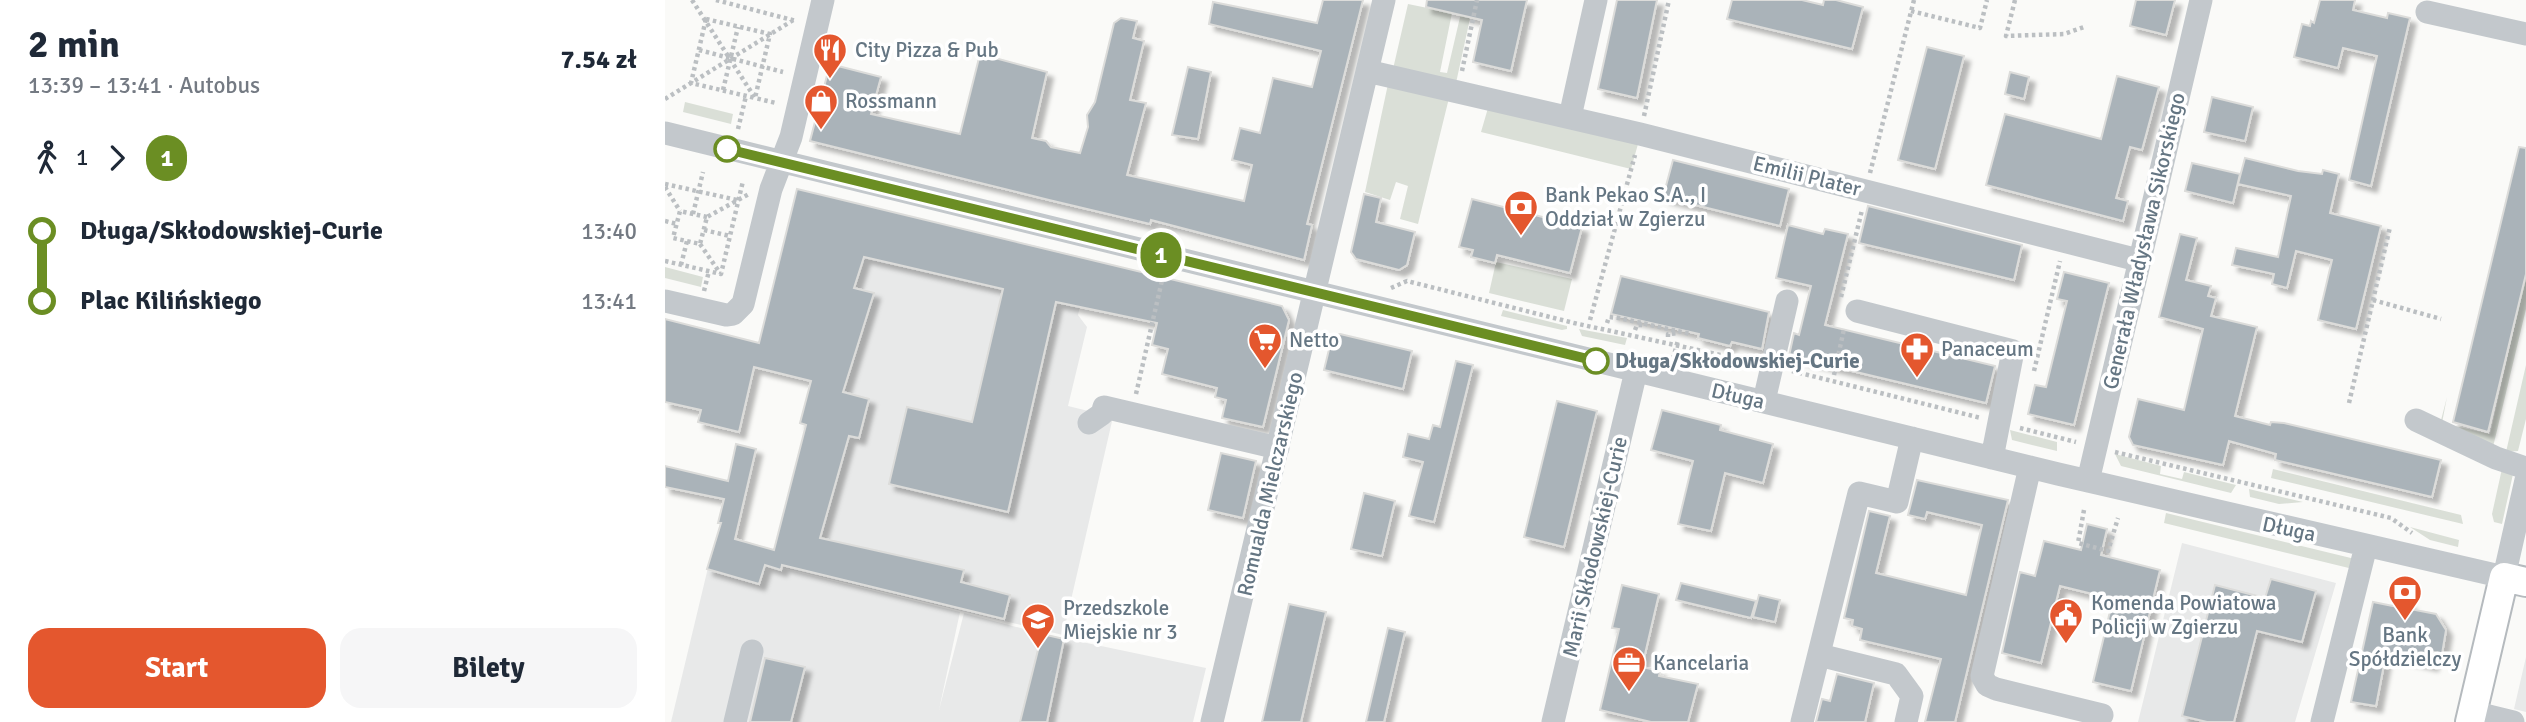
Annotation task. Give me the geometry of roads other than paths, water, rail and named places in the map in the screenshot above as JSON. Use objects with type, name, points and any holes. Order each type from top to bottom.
[{"type":"main road","points":[[2471,717],[2515,580]]},
{"type":"street","points":[[665,301],[726,315],[739,310],[744,300],[771,189],[791,137],[823,0]]},
{"type":"street","name":"Romualda Mielczarskiego","points":[[1212,722],[1384,0]]},
{"type":"street","points":[[1570,117],[1596,0]]},
{"type":"street","name":"Generała Władysława Sikorskiego","points":[[2088,481],[2201,0]]},
{"type":"street","points":[[2427,12],[2526,34]]},
{"type":"street","name":"Emilii Plater","points":[[1367,71],[1570,117],[1639,139],[1865,196],[2138,260]]},
{"type":"street","name":"Długa","points":[[665,133],[1992,458],[2515,580]]},
{"type":"street","points":[[1764,401],[1787,301]]},
{"type":"street","points":[[1851,315],[2013,351],[1992,458]]},
{"type":"street","name":"Marii Skłodowskiej-Curie","points":[[1553,722],[1636,371]]},
{"type":"street","points":[[1089,424],[1102,414],[1104,407],[1278,448]]},
{"type":"street","points":[[2416,420],[2496,458],[2526,468]]},
{"type":"street","points":[[1802,722],[1859,494],[1897,502],[1912,438]]},
{"type":"street","points":[[2030,467],[1982,676],[1987,685],[1996,689],[2102,715]]},
{"type":"street","points":[[2515,580],[2526,480]]},
{"type":"street","points":[[2322,722],[2366,546]]},
{"type":"street","points":[[736,722],[752,651]]},
{"type":"street","points":[[1819,655],[1896,674],[1912,696],[1906,722]]},
{"type":"street","points":[[2471,717],[2514,722]]},
{"type":"place","name":"City Pizza & Pub","points":[[830,80]]},
{"type":"place","name":"Rossmann","points":[[821,131]]},
{"type":"place","name":"Bank Pekao S.A., I Oddział w Zgierzu","points":[[1521,237]]},
{"type":"place","name":"Długa/Skłodowskiej-Curie","points":[[1596,361]]},
{"type":"place","name":"Netto","points":[[1265,370]]},
{"type":"place","name":"Panaceum","points":[[1917,379]]},
{"type":"place","name":"Bank Spółdzielczy","points":[[2405,622]]},
{"type":"place","name":"Komenda Powiatowa Policji w Zgierzu","points":[[2066,645]]},
{"type":"place","name":"Przedszkole Miejskie nr 3","points":[[1038,650]]},
{"type":"place","name":"Kancelaria","points":[[1629,693]]}]
